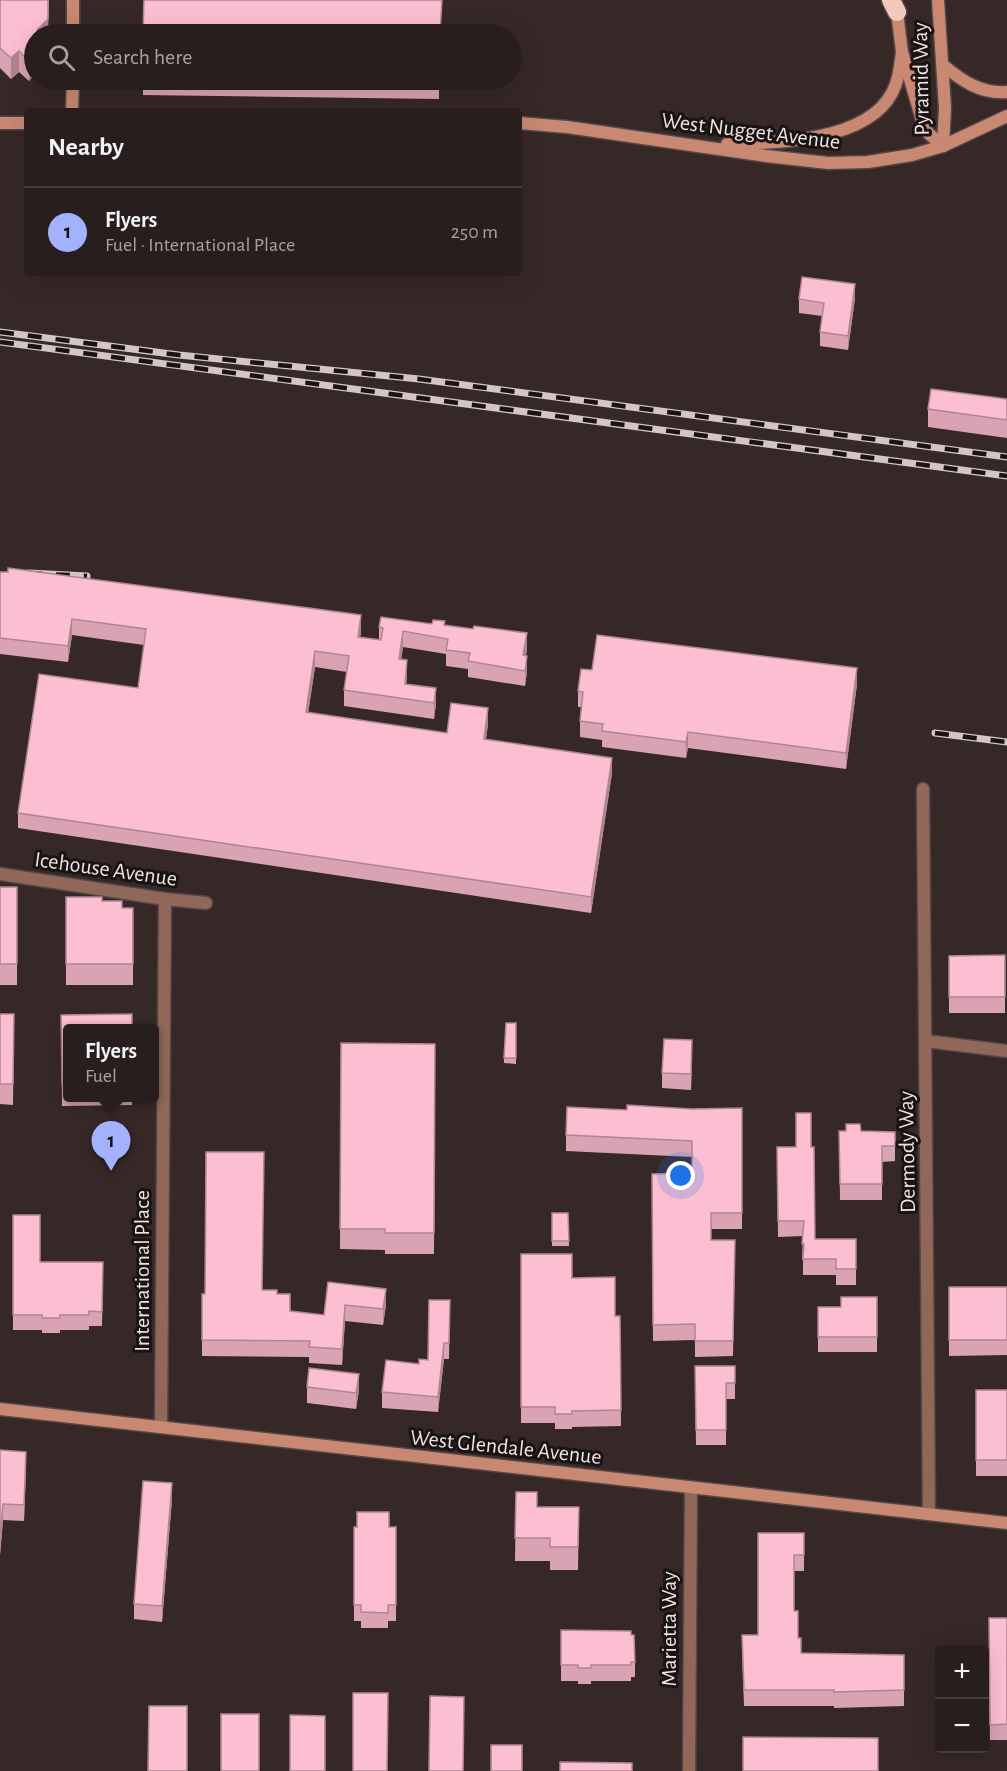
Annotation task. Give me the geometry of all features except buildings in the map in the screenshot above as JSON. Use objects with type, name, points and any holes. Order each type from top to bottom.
[{"type":"street","points":[[73,24],[74,0]]},
{"type":"street","name":"Pyramid Way","points":[[938,0],[945,108],[943,146]]},
{"type":"street","name":"Pyramid Way","points":[[894,4],[902,52],[922,120],[928,133],[943,146]]},
{"type":"street","points":[[698,145],[787,142],[815,137],[853,125],[885,104],[898,80],[902,52]]},
{"type":"street","points":[[943,65],[970,85],[986,91],[1007,92]]},
{"type":"street","points":[[72,108],[73,90]]},
{"type":"street","name":"West Nugget Avenue","points":[[522,123],[567,127],[828,163],[868,162],[912,155],[943,146],[1007,116]]},
{"type":"street","points":[[0,123],[24,123]]},
{"type":"street","name":"Dermody Way","points":[[923,789],[929,1514]]},
{"type":"street","name":"Icehouse Avenue","points":[[0,874],[206,903]]},
{"type":"street","name":"International Place","points":[[161,1427],[165,899]]},
{"type":"street","points":[[926,1041],[1007,1051]]},
{"type":"street","name":"West Glendale Avenue","points":[[0,1409],[1007,1523]]},
{"type":"street","name":"Marietta Way","points":[[688,1771],[691,1488]]},
{"type":"railway","points":[[0,332],[179,355],[419,379],[1007,457]]},
{"type":"railway","points":[[0,342],[1007,476]]},
{"type":"railway","points":[[0,576],[29,573],[87,576]]},
{"type":"railway","points":[[935,733],[1007,742]]},
{"type":"place","name":"Flyers","points":[[111,1171]]}]
